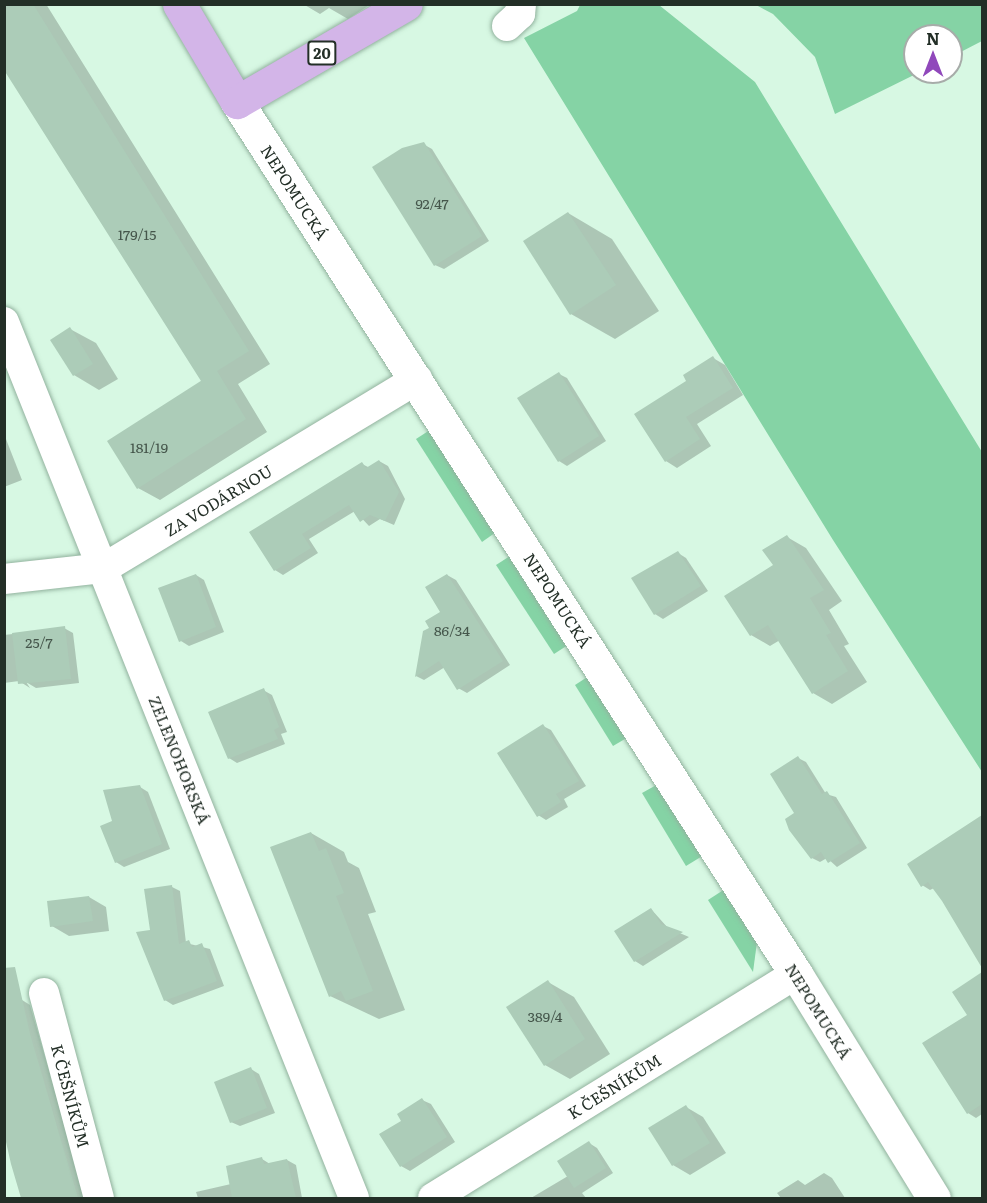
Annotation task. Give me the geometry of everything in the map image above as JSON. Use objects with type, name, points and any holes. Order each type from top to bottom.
[{"type":"main road","name":"NEPOMUCKÁ","points":[[179,4],[237,102]]},
{"type":"main road","name":"20","points":[[237,102],[406,4]]},
{"type":"street","name":"NEPOMUCKÁ","points":[[237,102],[417,379],[796,974],[934,1198]]},
{"type":"street","name":"ZELENOHORSKÁ","points":[[4,322],[354,1198]]},
{"type":"street","name":"ZA VODÁRNOU","points":[[4,579],[104,568],[417,379]]},
{"type":"street","name":"K ČEŠNÍKŮM","points":[[433,1198],[796,974]]},
{"type":"street","name":"K ČEŠNÍKŮM","points":[[44,993],[99,1198]]},
{"type":"green space","points":[[580,5],[659,5],[755,82],[982,452],[982,772],[833,540],[524,38],[577,11]]},
{"type":"green space","points":[[756,5],[982,5],[982,41],[963,51],[963,24],[903,24],[903,80],[835,114],[815,57],[773,14]]},
{"type":"green space","points":[[433,428],[499,530],[482,542],[416,439]]},
{"type":"green space","points":[[513,554],[571,643],[554,654],[496,565]]},
{"type":"green space","points":[[592,674],[630,736],[613,746],[575,685]]},
{"type":"green space","points":[[660,783],[704,855],[686,866],[642,793]]},
{"type":"green space","points":[[725,889],[757,942],[753,972],[708,900]]},
{"type":"building","points":[[4,4],[33,4],[249,351],[217,371],[246,419],[137,489],[107,441],[201,381],[4,70]]},
{"type":"building","points":[[424,142],[482,236],[434,266],[372,167],[402,148]]},
{"type":"building","points":[[568,212],[616,285],[570,315],[523,241]]},
{"type":"building","points":[[70,327],[93,364],[73,376],[50,340]]},
{"type":"building","points":[[713,356],[733,388],[686,417],[700,439],[665,462],[634,414],[686,381],[683,375]]},
{"type":"building","points":[[559,372],[599,436],[558,462],[517,398]]},
{"type":"building","points":[[379,460],[399,492],[385,521],[370,515],[360,522],[349,505],[302,534],[311,548],[274,571],[249,532],[362,462],[366,468]]},
{"type":"building","points":[[787,535],[824,590],[810,598],[831,633],[826,635],[848,671],[812,694],[768,625],[750,636],[724,596],[773,565],[762,550]]},
{"type":"building","points":[[678,551],[701,586],[654,615],[631,578]]},
{"type":"building","points":[[196,574],[216,627],[179,642],[158,588]]},
{"type":"building","points":[[447,574],[503,661],[457,690],[439,661],[415,677],[423,631],[429,628],[425,621],[440,612],[425,587]]},
{"type":"building","points":[[65,626],[71,679],[18,684],[12,633]]},
{"type":"building","points":[[264,688],[279,727],[274,730],[278,739],[228,759],[208,712]]},
{"type":"building","points":[[543,724],[579,781],[556,794],[561,802],[537,817],[497,753]]},
{"type":"building","points":[[798,756],[822,794],[827,791],[860,843],[828,863],[821,852],[811,859],[789,830],[785,819],[794,813],[770,774]]},
{"type":"building","points":[[140,785],[162,844],[115,863],[100,826],[112,821],[103,790]]},
{"type":"building","points":[[982,815],[982,968],[942,901],[928,882],[921,887],[907,864]]},
{"type":"building","points":[[311,832],[319,851],[326,848],[344,893],[336,896],[373,991],[346,1001],[341,991],[329,997],[270,847]]},
{"type":"building","points":[[172,885],[179,944],[189,940],[192,947],[202,943],[217,981],[164,1001],[136,932],[150,930],[144,889]]},
{"type":"building","points":[[89,896],[93,921],[50,927],[47,901]]},
{"type":"building","points":[[651,908],[661,924],[683,932],[634,962],[614,931]]},
{"type":"building","points":[[15,967],[30,1034],[78,1198],[21,1198],[11,1164],[4,1133],[4,968]]},
{"type":"building","points":[[982,972],[982,1104],[967,1114],[922,1043],[967,1015],[952,992]]},
{"type":"building","points":[[548,980],[585,1039],[544,1066],[506,1007]]},
{"type":"building","points":[[251,1067],[267,1108],[230,1123],[214,1082]]},
{"type":"building","points":[[422,1098],[447,1137],[400,1167],[379,1134],[401,1121],[397,1114]]},
{"type":"building","points":[[686,1105],[710,1143],[672,1166],[648,1128]]},
{"type":"building","points":[[589,1141],[606,1168],[574,1188],[557,1161]]},
{"type":"building","points":[[262,1157],[264,1164],[287,1159],[296,1198],[232,1198],[226,1166]]}]
